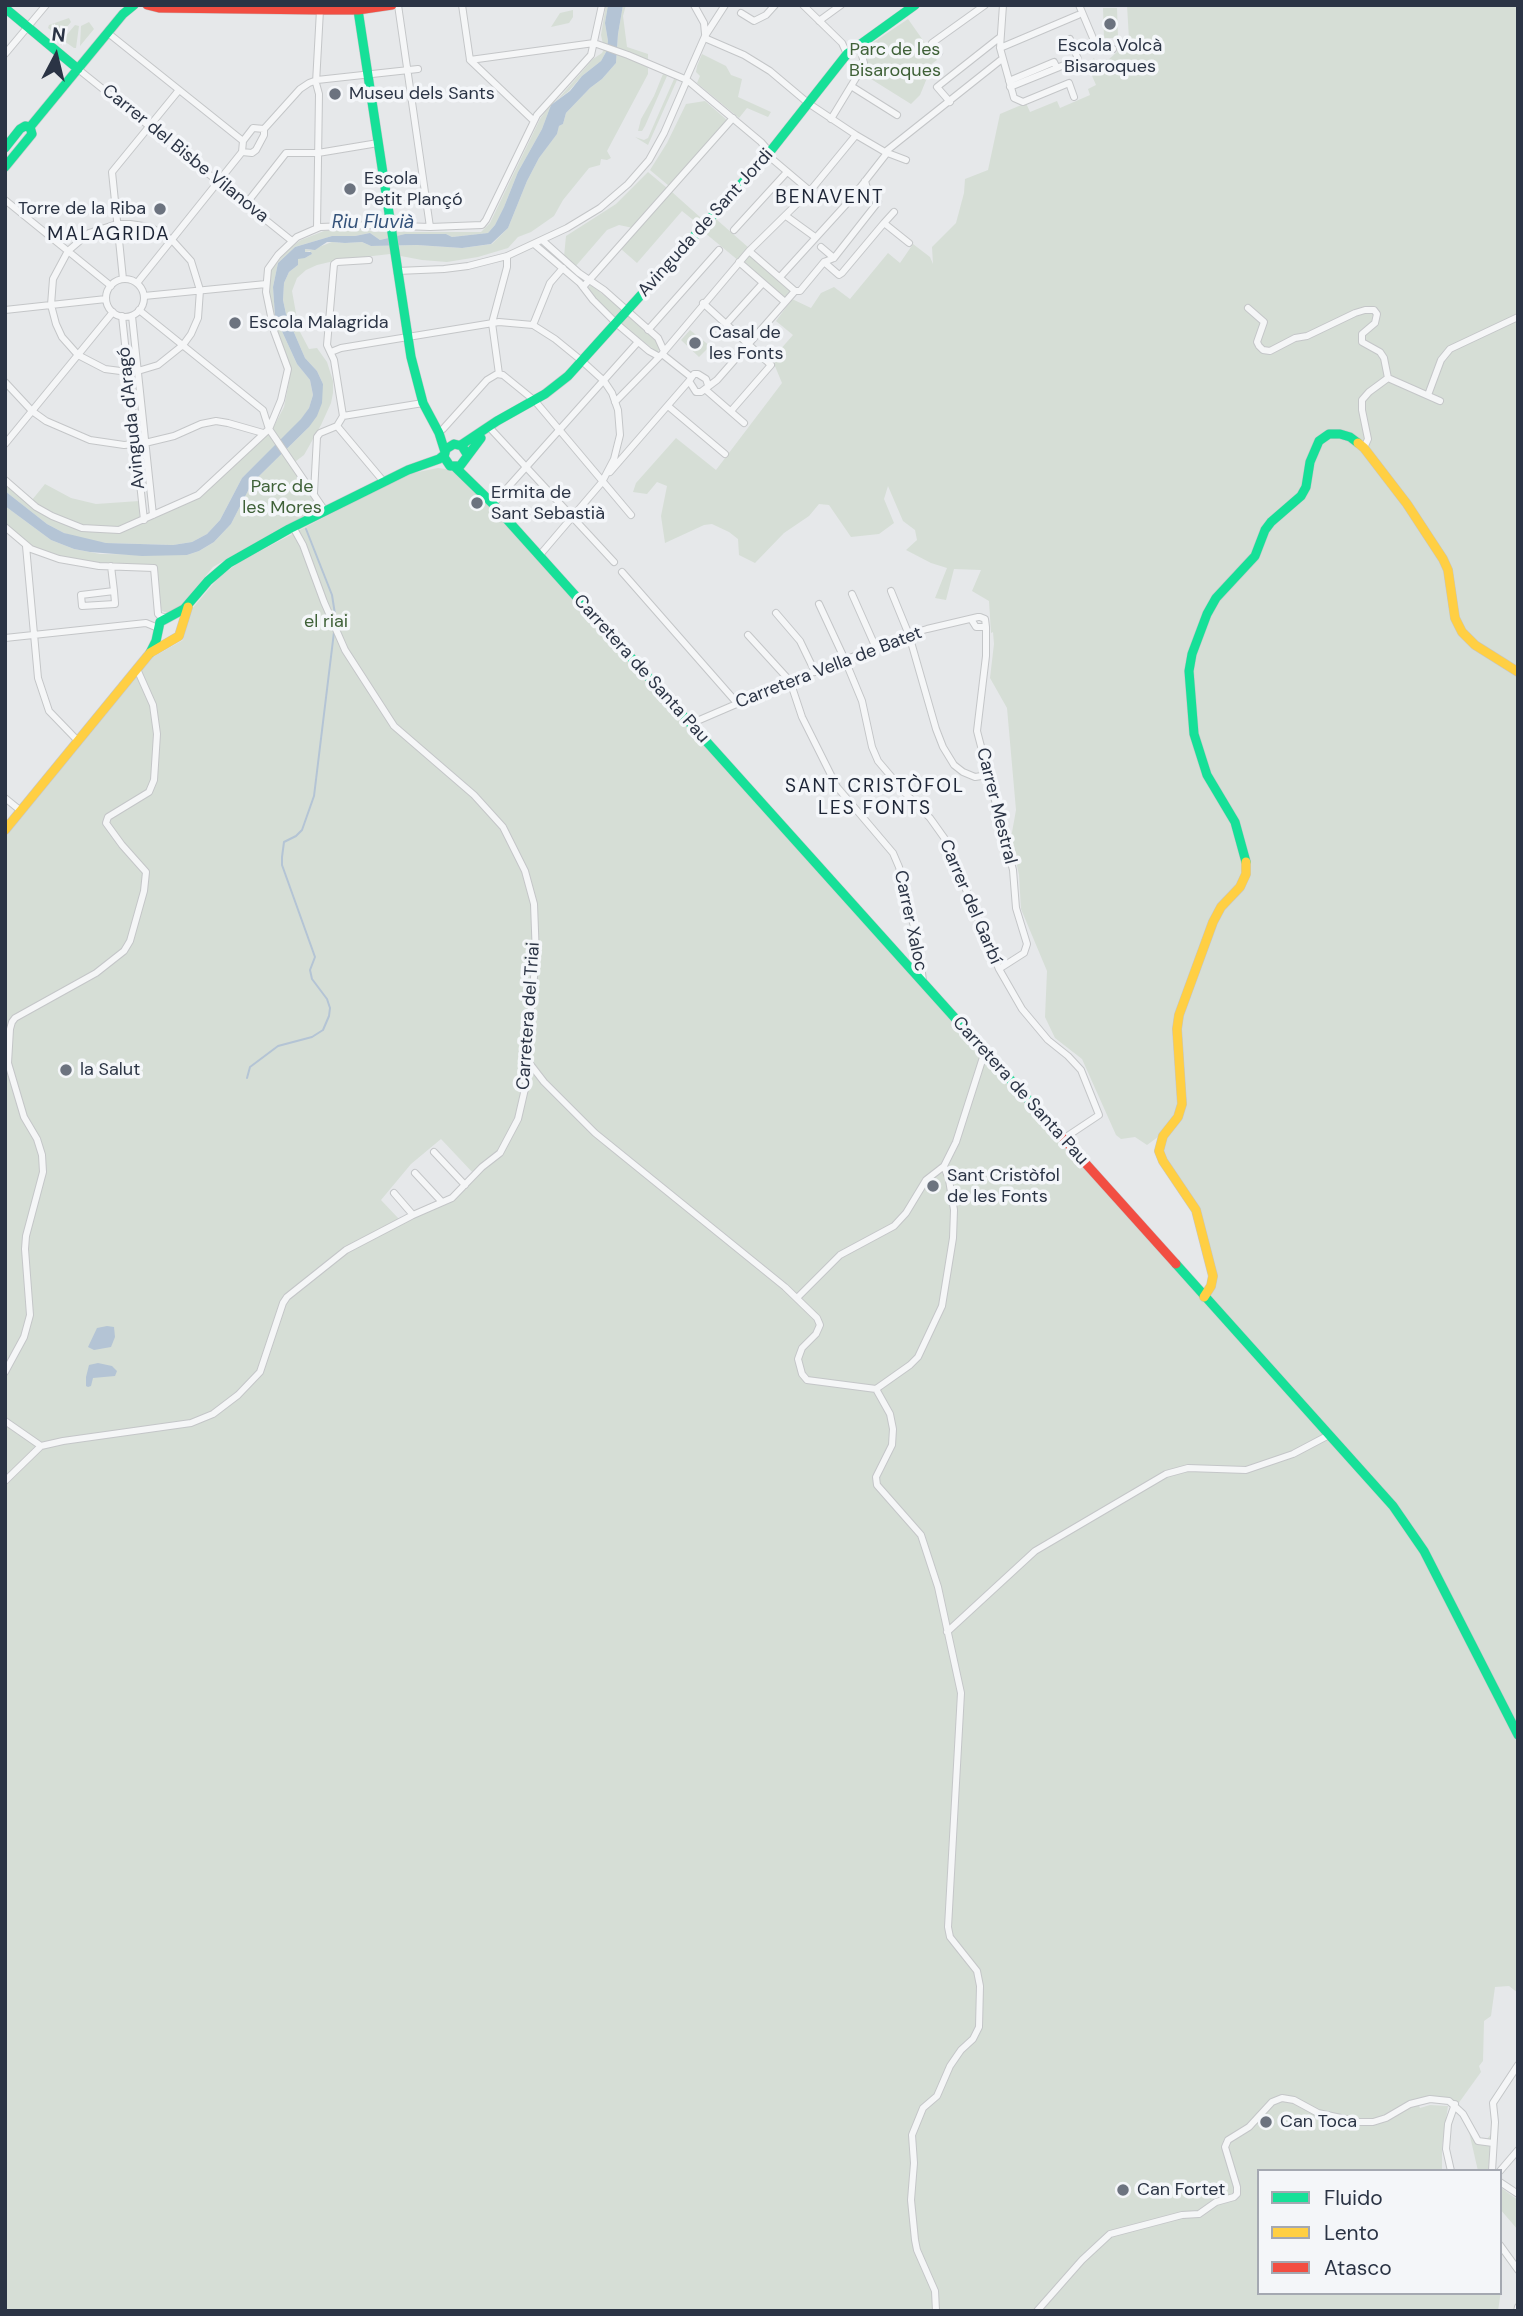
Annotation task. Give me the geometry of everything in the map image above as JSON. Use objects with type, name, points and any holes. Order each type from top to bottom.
[{"type":"main road","points":[[30,127],[123,14],[134,5]]},
{"type":"main road","points":[[147,5],[159,8],[320,10],[358,10],[392,5]]},
{"type":"main road","name":"Avinguda de Sant Jordi","points":[[444,454],[449,446],[458,445],[561,384],[769,153],[847,54],[913,6]]},
{"type":"main road","points":[[5,8],[10,17],[28,27],[78,69]]},
{"type":"main road","points":[[358,10],[412,365],[424,403],[439,433],[445,461],[459,463]]},
{"type":"main road","points":[[5,148],[20,129],[30,127]]},
{"type":"main road","points":[[5,167],[32,134],[30,127]]},
{"type":"main road","name":"Avinguda de Sant Jordi","points":[[459,463],[488,428]]},
{"type":"main road","points":[[439,433],[458,445],[459,463]]},
{"type":"main road","points":[[1204,1297],[1211,1286],[1213,1276],[1199,1221],[1189,1198],[1159,1151],[1163,1136],[1178,1117],[1182,1104],[1177,1029],[1179,1015],[1213,922],[1240,887],[1246,874],[1246,861],[1235,822],[1207,775],[1197,746],[1189,683],[1192,654],[1216,598],[1255,556],[1271,522],[1293,505],[1306,487],[1310,462],[1319,441],[1329,434],[1340,434],[1350,437],[1364,448],[1407,504],[1443,559],[1448,570],[1455,618],[1462,632],[1475,645],[1518,673]]},
{"type":"main road","points":[[5,830],[150,653],[179,636],[183,617],[190,603],[208,581],[229,563],[293,527],[408,470],[439,459],[444,454]]},
{"type":"main road","points":[[408,470],[459,463]]},
{"type":"main road","name":"Carretera de Santa Pau","points":[[459,463],[472,481],[1410,1528],[1424,1550],[1518,1735]]},
{"type":"main road","points":[[150,653],[162,621],[190,603]]},
{"type":"main road","points":[[169,618],[179,622],[181,630]]},
{"type":"main road","points":[[158,628],[163,638],[174,640]]},
{"type":"street","points":[[5,54],[46,5]]},
{"type":"street","points":[[398,5],[430,227]]},
{"type":"street","points":[[462,5],[470,60],[534,121]]},
{"type":"street","points":[[5,480],[42,511],[82,528],[119,530],[198,495],[266,431],[281,400],[288,369],[270,318],[266,284],[268,269],[292,241],[317,228],[371,226],[391,230],[474,227],[484,223],[538,113],[589,57],[602,5]]},
{"type":"street","points":[[694,5],[704,23],[707,39],[744,55],[770,71],[831,119],[886,153],[906,160]]},
{"type":"street","points":[[397,271],[444,270],[507,256],[600,208],[637,174],[660,142],[705,36],[725,5]]},
{"type":"street","points":[[741,13],[754,21],[765,16],[775,5]]},
{"type":"street","points":[[803,5],[842,43],[847,54]]},
{"type":"street","points":[[819,20],[841,5]]},
{"type":"street","points":[[939,53],[932,43],[985,5]]},
{"type":"street","points":[[1003,5],[1000,48],[1014,98],[1023,102],[1069,83],[1074,97]]},
{"type":"street","points":[[1079,5],[1098,50],[1113,49]]},
{"type":"street","points":[[317,228],[320,10]]},
{"type":"street","points":[[1000,48],[1078,16]]},
{"type":"street","points":[[107,33],[243,141]]},
{"type":"street","points":[[950,102],[937,87],[999,38]]},
{"type":"street","points":[[1010,84],[1078,59],[1070,39]]},
{"type":"street","points":[[470,60],[594,43],[628,55],[686,79],[764,144],[771,158],[810,191]]},
{"type":"street","points":[[831,119],[864,63],[859,44]]},
{"type":"street","points":[[780,277],[866,181],[886,153],[1002,59]]},
{"type":"street","name":"Carrer del Bisbe Vilanova","points":[[78,69],[292,241]]},
{"type":"street","points":[[242,152],[252,153],[256,150],[264,135],[264,129],[300,89],[317,80],[418,69]]},
{"type":"street","points":[[851,86],[897,115]]},
{"type":"street","points":[[123,279],[112,173],[178,90]]},
{"type":"street","points":[[583,287],[733,118]]},
{"type":"street","points":[[137,283],[220,182],[242,152],[243,141],[253,128],[264,129]]},
{"type":"street","points":[[615,402],[749,251],[810,191],[856,135]]},
{"type":"street","points":[[246,204],[285,153],[318,153],[378,143]]},
{"type":"street","points":[[734,230],[787,172]]},
{"type":"street","points":[[749,251],[794,291],[800,291],[824,262],[834,258],[878,202],[869,195],[866,181]]},
{"type":"street","points":[[5,200],[111,286]]},
{"type":"street","points":[[824,262],[839,275],[842,273],[894,212]]},
{"type":"street","points":[[786,216],[815,237]]},
{"type":"street","points":[[884,223],[909,243]]},
{"type":"street","points":[[128,372],[105,369],[78,355],[62,337],[51,305],[53,279],[68,251],[89,233],[117,224],[150,227],[172,240],[191,261],[200,290],[198,318],[183,345],[167,360],[138,371]]},
{"type":"street","points":[[538,242],[617,324],[649,351],[661,353],[690,379],[696,392],[717,380],[794,291]]},
{"type":"street","points":[[538,242],[600,286],[660,341],[661,353]]},
{"type":"street","points":[[821,247],[834,258]]},
{"type":"street","points":[[648,330],[719,250]]},
{"type":"street","points":[[498,374],[492,323],[507,267],[507,256]]},
{"type":"street","points":[[314,494],[317,438],[320,433],[337,426],[343,416],[327,341],[334,264],[369,260]]},
{"type":"street","points":[[739,262],[785,302]]},
{"type":"street","points":[[533,325],[548,285],[563,268]]},
{"type":"street","points":[[123,279],[137,283],[144,296],[139,310],[132,316],[113,312],[106,299],[111,286],[123,279]]},
{"type":"street","points":[[726,324],[763,283]]},
{"type":"street","points":[[144,296],[266,284]]},
{"type":"street","points":[[5,310],[106,299]]},
{"type":"street","points":[[703,303],[771,365],[731,411]]},
{"type":"street","points":[[1248,308],[1264,322],[1257,342],[1263,350],[1270,351],[1355,313],[1374,310],[1377,314],[1375,323],[1362,334],[1362,342],[1380,352],[1388,378]]},
{"type":"street","points":[[139,310],[263,410],[266,431],[286,454],[326,511]]},
{"type":"street","points":[[6,441],[113,312]]},
{"type":"street","name":"Avinguda d'Aragó","points":[[122,316],[144,520]]},
{"type":"street","name":"Avinguda d'Aragó","points":[[132,316],[153,515]]},
{"type":"street","points":[[1428,396],[1441,360],[1450,349],[1518,317]]},
{"type":"street","points":[[331,352],[341,348],[492,323],[510,321],[533,325],[555,339],[604,381],[615,402],[620,425],[619,441],[614,459],[602,482]]},
{"type":"street","points":[[493,504],[638,342]]},
{"type":"street","points":[[439,433],[485,381],[498,374],[509,378],[535,401],[560,429],[631,515]]},
{"type":"street","points":[[540,556],[694,374],[702,375],[707,387],[744,423]]},
{"type":"street","points":[[1388,378],[1440,401]]},
{"type":"street","points":[[1364,448],[1368,439],[1362,400],[1388,378]]},
{"type":"street","points":[[5,382],[32,411],[46,421],[77,436],[107,443],[145,443],[216,421],[266,431]]},
{"type":"street","points":[[343,416],[424,403]]},
{"type":"street","points":[[668,406],[726,454]]},
{"type":"street","points":[[337,426],[384,482]]},
{"type":"street","points":[[488,428],[614,562]]},
{"type":"street","points":[[5,527],[26,546],[60,559],[111,566],[154,568],[158,614],[169,618]]},
{"type":"street","name":"Carretera del Triai","points":[[41,1446],[63,1440],[191,1423],[213,1414],[238,1395],[260,1371],[287,1297],[335,1257],[413,1215],[452,1198],[500,1153],[518,1119],[527,1080],[536,957],[534,904],[525,871],[503,827],[474,795],[394,726],[345,650],[293,527]]},
{"type":"street","points":[[26,546],[38,678],[50,711],[77,740]]},
{"type":"street","points":[[111,566],[114,591],[114,604],[82,606],[81,594],[114,591]]},
{"type":"street","points":[[622,572],[737,703]]},
{"type":"street","points":[[891,591],[909,635],[936,729],[951,761],[968,775],[988,775]]},
{"type":"street","points":[[852,594],[876,648]]},
{"type":"street","name":"Carrer del Garbí","points":[[819,604],[862,701],[876,755],[888,773],[936,825],[945,839],[999,970],[1036,1028],[1078,1066],[1097,1107],[1099,1115],[1063,1139]]},
{"type":"street","points":[[776,613],[800,641],[814,672]]},
{"type":"street","points":[[982,617],[986,621],[986,627],[976,627],[971,619],[982,617]]},
{"type":"street","name":"Carretera Vella de Batet","points":[[690,724],[790,681],[909,635],[971,619]]},
{"type":"street","points":[[5,638],[146,623],[158,628]]},
{"type":"street","name":"Carrer Mestral","points":[[986,627],[986,656],[977,730],[1014,874],[1016,911],[1027,944],[1024,953],[999,970]]},
{"type":"street","points":[[748,635],[790,681]]},
{"type":"street","points":[[5,1372],[24,1337],[30,1315],[26,1236],[43,1172],[37,1139],[23,1115],[8,1063],[7,1049],[12,1021],[96,974],[124,951],[130,941],[144,891],[146,872],[106,823],[108,817],[149,792],[154,780],[157,734],[153,705],[137,668]]},
{"type":"street","name":"Carrer Xaloc","points":[[790,681],[802,717],[833,780],[897,861],[919,947],[923,983]]},
{"type":"street","points":[[5,797],[21,811]]},
{"type":"street","points":[[797,1298],[840,1255],[894,1226],[906,1213],[926,1180],[944,1166],[956,1142],[985,1051]]},
{"type":"street","points":[[527,1060],[544,1082],[596,1133],[797,1298],[817,1318],[820,1325],[817,1334],[799,1352],[798,1363],[807,1380],[876,1389],[918,1357],[942,1306],[953,1238],[954,1210],[944,1166]]},
{"type":"street","points":[[434,1152],[466,1185]]},
{"type":"street","points":[[415,1173],[442,1202]]},
{"type":"street","points":[[394,1193],[413,1215]]},
{"type":"street","points":[[876,1389],[890,1414],[893,1429],[892,1445],[876,1477],[877,1485],[921,1535],[935,1577],[961,1700],[948,1927],[950,1937],[973,1965],[978,1978],[981,2006],[979,2027],[973,2039],[950,2066],[937,2095],[923,2108],[912,2135],[914,2163],[911,2200],[915,2240],[935,2291],[936,2311]]},
{"type":"street","points":[[5,1421],[41,1446],[5,1481]]},
{"type":"street","points":[[947,1632],[1035,1551],[1166,1474],[1181,1469],[1246,1470],[1293,1454],[1329,1435]]},
{"type":"street","points":[[1492,2169],[1496,2122],[1493,2103],[1518,2065]]},
{"type":"street","points":[[1037,2311],[1082,2260],[1110,2234],[1182,2215],[1199,2214],[1216,2202],[1234,2197],[1237,2187],[1224,2147],[1228,2140],[1249,2127],[1272,2102],[1282,2098],[1294,2100],[1318,2113],[1360,2122],[1386,2118],[1410,2104],[1430,2099],[1449,2101],[1464,2114],[1478,2141],[1493,2143]]},
{"type":"street","points":[[1451,2169],[1446,2149],[1448,2124],[1455,2104]]},
{"type":"street","points":[[1502,2169],[1518,2150]]},
{"type":"street","points":[[1502,2183],[1518,2193]]},
{"type":"street","points":[[1502,2248],[1518,2270]]},
{"type":"green space","points":[[606,5],[606,52],[601,61],[551,105],[504,207],[488,233],[452,237],[446,234],[405,234],[380,240],[370,233],[332,236],[295,247],[278,263],[273,287],[275,316],[297,364],[310,380],[313,395],[301,420],[242,478],[220,520],[207,534],[192,542],[173,545],[106,543],[82,539],[47,524],[5,491],[5,484],[73,527],[103,533],[128,530],[201,497],[267,435],[284,407],[290,367],[272,316],[269,289],[271,270],[288,249],[301,240],[324,231],[481,232],[490,223],[540,119],[550,105],[593,59],[602,53],[604,49],[601,35]]},
{"type":"green space","name":"Parc de les Mores","points":[[623,5],[626,5],[623,16],[627,47],[648,54],[648,74],[607,151],[611,158],[601,159],[600,165],[589,168],[563,200],[554,216],[531,232],[518,237],[508,248],[478,257],[447,262],[390,254],[338,260],[317,265],[297,278],[292,291],[299,330],[309,349],[317,348],[327,362],[333,381],[333,393],[321,425],[304,455],[289,462],[323,508],[213,567],[179,608],[168,613],[162,611],[160,605],[155,566],[100,563],[64,557],[35,548],[5,523],[5,506],[51,540],[74,549],[100,554],[187,555],[214,542],[231,524],[252,483],[309,427],[323,384],[317,371],[305,358],[286,314],[283,300],[284,283],[289,272],[298,265],[298,258],[312,254],[310,251],[305,252],[305,249],[311,250],[332,242],[362,242],[371,246],[462,248],[492,244],[508,228],[527,181],[539,158],[557,134],[559,126],[563,124],[566,113],[616,63]]},
{"type":"green space","name":"el riai","points":[[1127,5],[1518,5],[1518,1993],[1509,1986],[1495,1987],[1491,2016],[1484,2021],[1483,2061],[1479,2066],[1481,2072],[1458,2104],[1479,2138],[1487,2139],[1492,2133],[1488,2169],[1478,2169],[1467,2123],[1450,2103],[1441,2101],[1418,2103],[1420,2108],[1430,2105],[1448,2106],[1442,2169],[1257,2169],[1257,2295],[1500,2295],[1498,2311],[5,2311],[5,837],[153,657],[183,640],[191,610],[219,577],[241,561],[380,488],[413,473],[438,468],[453,470],[465,478],[1197,1294],[1209,1282],[1209,1269],[1192,1208],[1159,1157],[1162,1134],[1147,1145],[1135,1137],[1121,1139],[1116,1135],[1082,1059],[1055,1038],[1045,1017],[1047,971],[1021,909],[1019,875],[1011,838],[1016,810],[1007,708],[990,678],[994,644],[989,601],[972,591],[981,570],[954,569],[946,600],[935,598],[947,568],[906,550],[917,540],[915,530],[903,521],[888,486],[884,499],[894,523],[879,534],[851,537],[829,505],[819,504],[809,516],[784,533],[755,563],[739,555],[738,539],[712,524],[665,543],[661,516],[667,486],[657,482],[647,494],[633,492],[636,483],[676,438],[716,470],[782,383],[772,359],[793,335],[776,321],[792,299],[811,308],[821,293],[834,287],[850,299],[888,253],[900,263],[913,244],[930,257],[933,264],[932,247],[956,223],[965,179],[988,170],[1000,114],[1026,103],[1030,112],[1057,101],[1060,108],[1090,95],[1088,89],[1096,85],[1087,64],[1094,58],[1097,64],[1108,60],[1117,52],[1119,39],[1129,39]],"holes":[[[441,1139],[474,1174],[454,1193],[399,1219],[381,1200],[411,1164]]]},
{"type":"green space","points":[[1103,8],[1117,8],[1118,38],[1104,38]]},
{"type":"green space","points":[[573,10],[569,23],[551,27],[560,13]]},
{"type":"green space","points":[[69,18],[71,22],[60,35],[48,28],[49,25]]},
{"type":"green space","name":"Parc de les Bisaroques","points":[[908,19],[937,60],[922,71],[927,78],[920,95],[911,104],[863,74],[868,66],[868,46]]},
{"type":"green space","points":[[89,22],[94,29],[80,46],[81,26]]},
{"type":"green space","points":[[75,25],[79,26],[74,48],[64,41],[64,38]]},
{"type":"green space","points":[[702,54],[726,66],[731,75],[742,79],[738,97],[771,112],[768,117],[747,108],[739,118],[697,83],[700,76],[696,72],[697,66]]},
{"type":"green space","points":[[663,74],[667,76],[645,126],[642,131],[638,131],[641,119]]},
{"type":"green space","points":[[674,79],[677,80],[648,145],[635,137],[644,140],[648,138]]},
{"type":"green space","points":[[705,101],[727,120],[669,186],[650,170],[686,104]]},
{"type":"green space","points":[[648,172],[667,188],[633,228],[619,225],[607,230],[575,267],[564,257],[566,236],[616,204]]},
{"type":"green space","points":[[672,192],[701,218],[697,223],[682,211],[637,263],[621,249]]},
{"type":"green space","points":[[716,219],[749,248],[739,261],[705,233]]},
{"type":"green space","points":[[750,255],[790,291],[784,298],[744,262]]},
{"type":"green space","points":[[591,285],[624,311],[618,319],[596,300],[588,288]]},
{"type":"green space","points":[[628,316],[656,341],[661,348],[657,352],[621,324]]},
{"type":"green space","name":"Casal de les Fonts","points":[[690,330],[710,346],[699,357],[681,340]]},
{"type":"green space","points":[[45,484],[71,498],[96,504],[139,501],[140,518],[121,527],[97,528],[78,524],[53,514],[32,500]]},
{"type":"green space","points":[[1502,2188],[1518,2200],[1518,2230],[1502,2211]]},
{"type":"water","points":[[608,5],[623,5],[616,63],[566,113],[563,124],[559,126],[557,134],[539,158],[527,181],[508,228],[491,244],[462,248],[327,242],[315,250],[305,249],[305,252],[312,254],[298,259],[298,265],[289,272],[284,283],[283,300],[286,314],[305,358],[317,371],[323,384],[322,403],[309,427],[252,483],[231,524],[214,542],[187,555],[142,556],[90,552],[51,540],[5,506],[5,491],[47,524],[64,533],[106,543],[173,545],[192,542],[207,534],[220,520],[242,478],[301,419],[309,408],[313,395],[310,380],[297,364],[275,316],[273,287],[278,263],[295,247],[332,236],[370,233],[380,240],[405,234],[446,234],[452,237],[488,233],[504,207],[551,105],[570,91],[582,76],[601,61],[606,52],[608,41],[605,23]]},
{"type":"water","points":[[114,1327],[115,1337],[111,1347],[94,1350],[88,1347],[97,1328]]},
{"type":"water","points":[[98,1363],[112,1366],[117,1371],[115,1376],[93,1378],[91,1386],[88,1387],[86,1377],[89,1365]]},
{"type":"waterway","points":[[306,529],[332,595],[337,627]]},
{"type":"waterway","points":[[247,1078],[250,1067],[278,1046],[312,1037],[323,1030],[329,1016],[327,999],[312,979],[310,970],[315,957],[282,865],[282,857],[284,842],[302,830],[314,796],[334,632]]},
{"type":"traffic: fast","points":[[5,148],[20,129],[30,127],[123,14],[134,5]]},
{"type":"traffic: fast","points":[[461,445],[545,394],[568,376],[769,153],[847,54],[915,5]]},
{"type":"traffic: fast","points":[[5,8],[78,69]]},
{"type":"traffic: fast","points":[[358,10],[411,357],[423,403],[439,433],[445,452]]},
{"type":"traffic: fast","points":[[5,167],[32,134],[30,127]]},
{"type":"traffic: fast","points":[[1246,862],[1235,822],[1207,775],[1194,734],[1189,671],[1192,654],[1216,598],[1255,556],[1271,522],[1301,496],[1319,441],[1329,434],[1340,434],[1358,443]]},
{"type":"traffic: fast","points":[[467,454],[462,446],[454,444],[446,449],[444,457],[450,466],[460,466],[481,438]]},
{"type":"traffic: fast","points":[[150,653],[160,622],[184,609],[208,581],[229,563],[289,529],[444,455]]},
{"type":"traffic: fast","points":[[455,467],[493,504],[1034,1106]]},
{"type":"traffic: fast","points":[[1176,1264],[1393,1506],[1424,1551],[1518,1735]]},
{"type":"traffic: slow","points":[[1358,443],[1407,504],[1443,559],[1448,570],[1455,618],[1462,632],[1475,645],[1518,672]]},
{"type":"traffic: slow","points":[[5,830],[150,653],[179,636],[188,607]]},
{"type":"traffic: slow","points":[[1204,1297],[1211,1286],[1213,1276],[1196,1210],[1159,1151],[1163,1136],[1178,1117],[1182,1104],[1177,1029],[1179,1015],[1213,922],[1221,907],[1240,887],[1246,874],[1246,862]]},
{"type":"traffic: jam","points":[[147,5],[159,8],[320,10],[358,10],[392,5]]},
{"type":"traffic: jam","points":[[1034,1106],[1176,1264]]},
{"type":"place","name":"Escola Volcà Bisaroques","points":[[1110,24]]},
{"type":"place","name":"Museu dels Sants","points":[[335,94]]},
{"type":"place","name":"Escola Petit Plançó","points":[[350,189]]},
{"type":"place","name":"Torre de la Riba","points":[[160,209]]},
{"type":"place","name":"Escola Malagrida","points":[[235,323]]},
{"type":"place","name":"Casal de les Fonts","points":[[695,343]]},
{"type":"place","name":"Ermita de Sant Sebastià","points":[[477,503]]},
{"type":"place","name":"la Salut","points":[[66,1070]]},
{"type":"place","name":"Sant Cristòfol de les Fonts","points":[[933,1186]]},
{"type":"place","name":"Can Toca","points":[[1266,2122]]},
{"type":"place","name":"Can Fortet","points":[[1123,2190]]},
{"type":"district","name":"BENAVENT","points":[[830,198]]},
{"type":"district","name":"MALAGRIDA","points":[[109,235]]},
{"type":"district","name":"SANT CRISTÒFOL LES FONTS","points":[[875,798]]},
{"type":"water label","name":"Riu Fluvià","points":[[373,223]]}]
